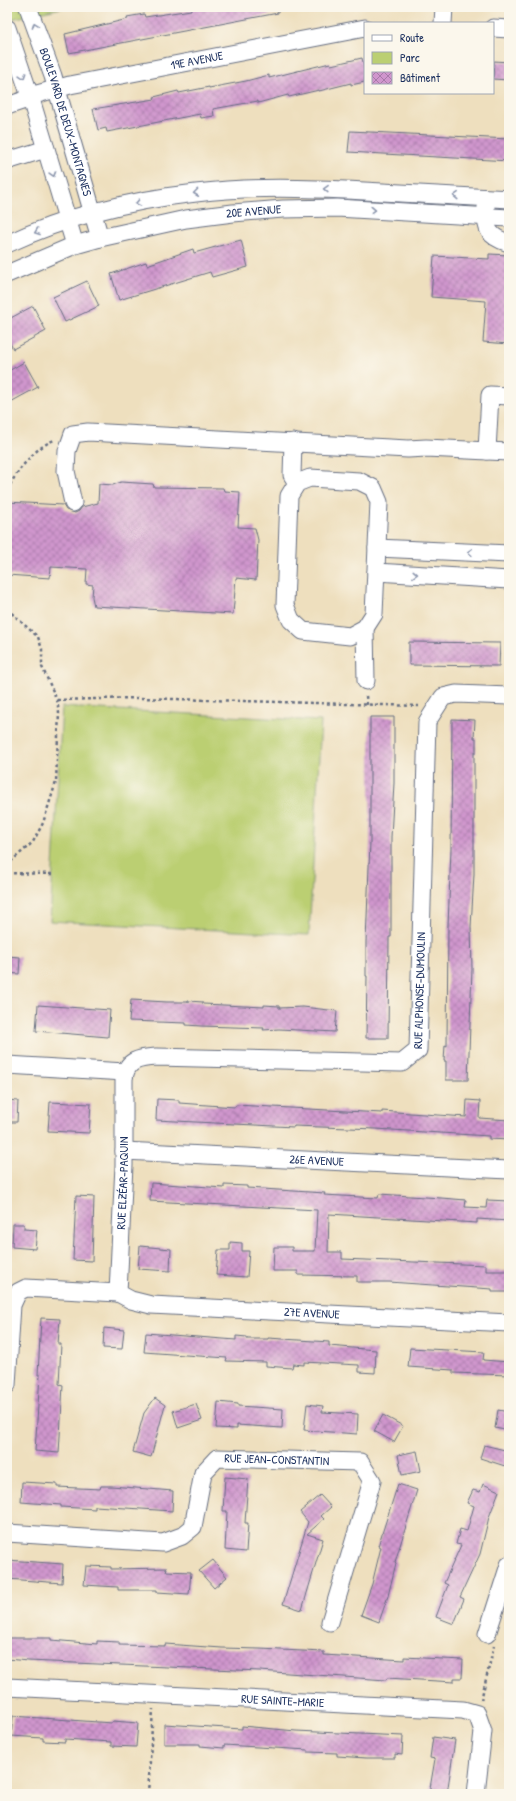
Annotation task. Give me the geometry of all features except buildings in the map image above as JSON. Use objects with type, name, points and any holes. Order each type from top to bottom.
[{"type":"street","name":"BOULEVARD DE DEUX-MONTAGNES","points":[[28,7],[56,89],[100,238]]},
{"type":"street","points":[[443,22],[444,7]]},
{"type":"street","points":[[7,28],[30,96],[75,245]]},
{"type":"street","name":"19E AVENUE","points":[[7,106],[22,101],[30,96],[56,89],[364,28]]},
{"type":"street","points":[[494,28],[509,29]]},
{"type":"street","points":[[7,161],[46,150]]},
{"type":"street","name":"20E AVENUE","points":[[7,244],[92,213],[183,194],[258,188],[326,189],[509,199]]},
{"type":"street","points":[[486,197],[486,225],[491,234],[499,240],[509,243]]},
{"type":"street","name":"20E AVENUE","points":[[7,274],[75,245],[100,238],[186,219],[232,213],[283,209],[337,208],[509,218]]},
{"type":"street","points":[[487,451],[490,395],[509,396]]},
{"type":"street","points":[[73,503],[66,471],[67,451],[73,434],[99,431],[408,449],[426,448],[509,452]]},
{"type":"street","points":[[293,442],[292,475],[297,483]]},
{"type":"street","points":[[366,628],[350,636],[303,631],[291,620],[285,605],[289,496],[297,483],[310,478],[359,481],[373,488],[379,502],[374,614],[366,628],[366,681]]},
{"type":"street","points":[[377,548],[509,554]]},
{"type":"street","points":[[376,572],[509,580]]},
{"type":"street","name":"RUE ALPHONSE-DUMOULIN","points":[[125,1072],[136,1060],[146,1058],[402,1063],[418,1050],[427,722],[443,697],[456,694],[509,696]]},
{"type":"street","points":[[7,1065],[125,1072]]},
{"type":"street","name":"RUE ELZÉAR-PAQUIN","points":[[118,1294],[124,1151],[125,1072]]},
{"type":"street","name":"26E AVENUE","points":[[124,1151],[509,1170]]},
{"type":"street","name":"27E AVENUE","points":[[7,1385],[12,1305],[18,1292],[26,1288],[118,1294],[140,1303],[151,1305],[509,1323]]},
{"type":"street","name":"RUE JEAN-CONSTANTIN","points":[[7,1533],[163,1543],[182,1536],[193,1526],[203,1473],[216,1458],[360,1462],[372,1481],[330,1622]]},
{"type":"street","points":[[487,1634],[509,1565]]},
{"type":"street","name":"RUE SAINTE-MARIE","points":[[7,1687],[464,1710],[477,1714]]},
{"type":"street","points":[[476,1794],[483,1731],[477,1714]]},
{"type":"path","points":[[7,490],[23,467],[40,448],[73,434]]},
{"type":"path","points":[[7,609],[38,637],[42,649],[42,667],[58,700],[56,782],[43,823],[33,842],[7,865]]},
{"type":"path","points":[[58,700],[138,698],[436,706]]},
{"type":"path","points":[[7,873],[53,874]]},
{"type":"path","points":[[477,1714],[494,1646],[487,1634]]},
{"type":"path","points":[[148,1794],[153,1694]]},
{"type":"green space","points":[[7,7],[66,7],[7,20]]},
{"type":"green space","points":[[62,707],[321,721],[309,935],[50,921]]}]
